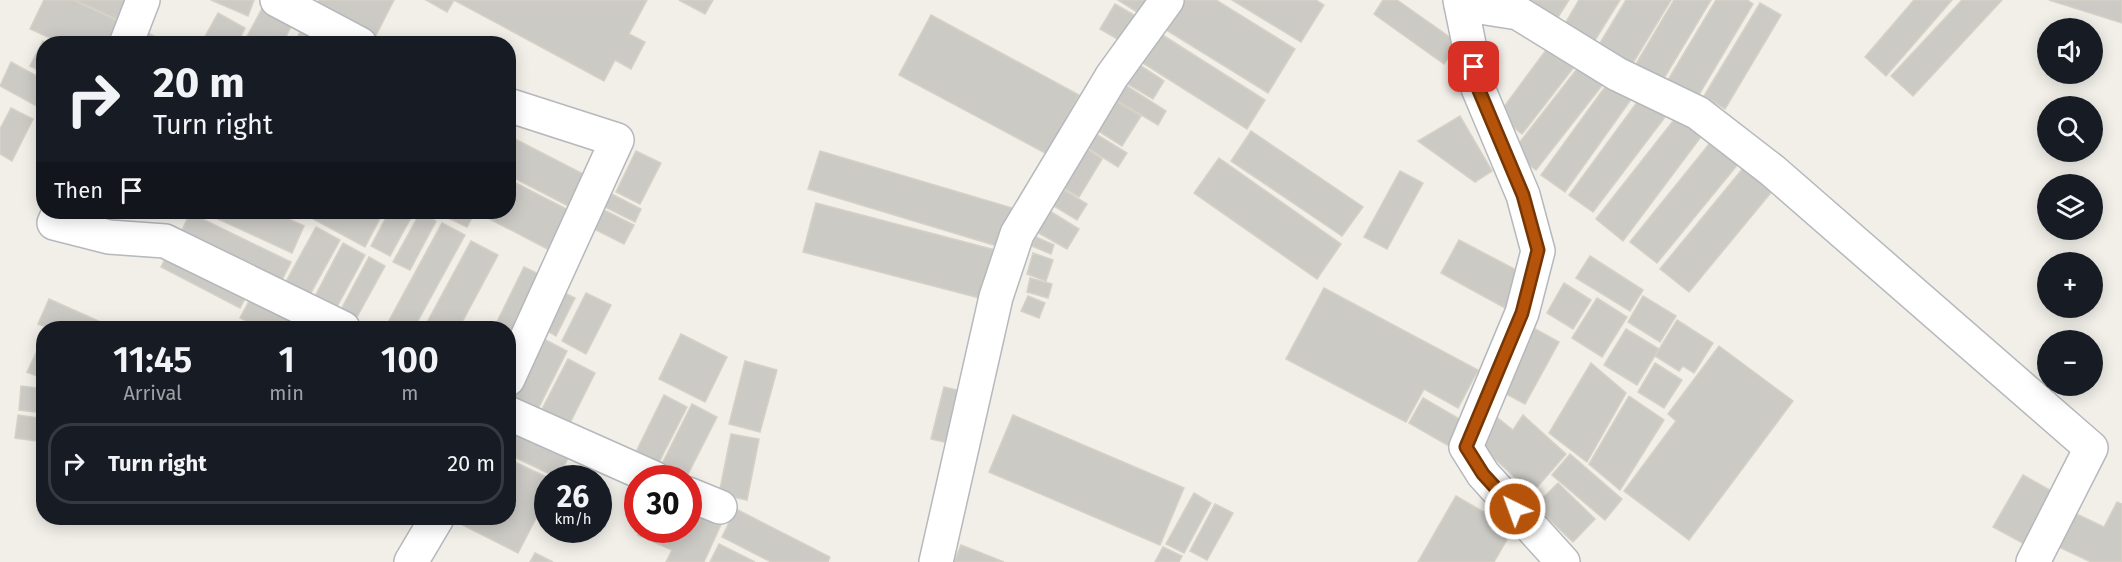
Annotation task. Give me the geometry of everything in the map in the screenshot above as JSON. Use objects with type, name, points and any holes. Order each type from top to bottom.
[{"type":"street","points":[[129,36],[143,0]]},
{"type":"street","points":[[277,0],[345,36]]},
{"type":"street","points":[[936,562],[996,297],[1017,234],[1112,76],[1167,0]]},
{"type":"street","points":[[1563,562],[1483,474],[1466,447],[1522,313],[1538,250],[1523,195],[1478,88],[1460,2],[1518,13],[1617,74],[1698,113],[1773,171],[2091,448],[2033,562]]},
{"type":"street","points":[[516,108],[617,140],[516,361]]},
{"type":"street","points":[[55,219],[54,223],[109,237],[165,241],[329,321]]},
{"type":"street","points":[[516,417],[625,465]]},
{"type":"street","points":[[702,500],[720,507]]},
{"type":"street","points":[[411,562],[433,525]]},
{"type":"building","points":[[44,0],[73,0],[127,25],[122,36],[45,36],[30,29]]},
{"type":"building","points":[[75,0],[125,0],[129,25]]},
{"type":"building","points":[[211,0],[254,0],[248,16]]},
{"type":"building","points":[[319,0],[394,0],[376,36],[359,36],[313,11]]},
{"type":"building","points":[[426,0],[454,0],[447,12]]},
{"type":"building","points":[[454,0],[647,0],[629,34],[645,42],[631,69],[615,60],[604,81]]},
{"type":"building","points":[[679,0],[713,0],[705,14]]},
{"type":"building","points":[[1118,0],[1156,0],[1145,17]]},
{"type":"building","points":[[1180,0],[1216,0],[1295,49],[1268,93],[1163,28]]},
{"type":"building","points":[[1232,0],[1316,0],[1324,5],[1301,42]]},
{"type":"building","points":[[1383,0],[1397,0],[1458,43],[1444,64],[1374,14]]},
{"type":"building","points":[[1519,0],[1569,0],[1555,22]]},
{"type":"building","points":[[1579,0],[1620,0],[1589,50],[1560,32]]},
{"type":"building","points":[[1626,0],[1671,0],[1630,68],[1597,48]]},
{"type":"building","points":[[1674,0],[1711,0],[1660,85],[1633,69]]},
{"type":"building","points":[[1716,0],[1747,0],[1753,4],[1697,98],[1668,80]]},
{"type":"building","points":[[1914,0],[1952,0],[1886,76],[1865,57]]},
{"type":"building","points":[[1962,0],[2002,0],[1913,96],[1891,76]]},
{"type":"building","points":[[2049,0],[2122,0],[2122,23]]},
{"type":"building","points":[[265,3],[295,19],[286,36],[247,36]]},
{"type":"building","points":[[1760,3],[1781,15],[1725,109],[1704,96]]},
{"type":"building","points":[[1115,4],[1141,19],[1126,44],[1100,29]]},
{"type":"building","points":[[218,13],[245,28],[241,36],[205,36]]},
{"type":"building","points":[[931,15],[1079,95],[1047,154],[899,75]]},
{"type":"building","points":[[303,26],[321,36],[298,36]]},
{"type":"building","points":[[141,29],[154,36],[137,36]]},
{"type":"building","points":[[1153,29],[1265,100],[1247,129],[1135,58]]},
{"type":"building","points":[[1546,50],[1574,67],[1522,134],[1498,115]]},
{"type":"building","points":[[36,54],[36,69],[30,66]]},
{"type":"building","points":[[11,62],[36,76],[36,106],[0,86]]},
{"type":"building","points":[[1138,64],[1164,81],[1153,99],[1126,83]]},
{"type":"building","points":[[1577,69],[1604,83],[1536,170],[1512,152]]},
{"type":"building","points":[[1122,83],[1166,111],[1158,125],[1113,98]]},
{"type":"building","points":[[1605,87],[1632,98],[1565,192],[1541,175]]},
{"type":"building","points":[[1113,99],[1141,116],[1122,146],[1095,129]]},
{"type":"building","points":[[1638,101],[1668,113],[1593,212],[1569,195]]},
{"type":"building","points":[[11,108],[33,119],[12,161],[0,154],[0,129]]},
{"type":"building","points":[[1460,116],[1492,171],[1475,182],[1418,141]]},
{"type":"building","points":[[1677,116],[1706,130],[1623,241],[1596,219]]},
{"type":"building","points":[[1091,131],[1127,153],[1118,167],[1083,145]]},
{"type":"building","points":[[1251,131],[1363,207],[1342,236],[1231,161]]},
{"type":"building","points":[[516,140],[591,178],[576,210],[516,179]]},
{"type":"building","points":[[1710,143],[1743,158],[1657,263],[1630,242]]},
{"type":"building","points":[[1084,147],[1102,159],[1079,197],[1060,186]]},
{"type":"building","points":[[636,151],[661,163],[640,204],[616,192]]},
{"type":"building","points":[[820,151],[1019,210],[1007,249],[808,189]]},
{"type":"building","points":[[1219,158],[1341,244],[1317,279],[1194,193]]},
{"type":"building","points":[[1749,161],[1778,184],[1689,292],[1660,269]]},
{"type":"building","points":[[1400,171],[1423,183],[1387,249],[1364,237]]},
{"type":"building","points":[[516,183],[578,215],[557,254],[490,219],[516,219]]},
{"type":"building","points":[[600,188],[641,209],[635,222],[593,201]]},
{"type":"building","points":[[1064,190],[1087,204],[1077,220],[1054,206]]},
{"type":"building","points":[[816,203],[1007,253],[995,302],[803,252]]},
{"type":"building","points":[[596,206],[634,225],[624,244],[586,225]]},
{"type":"building","points":[[1048,210],[1079,229],[1067,249],[1035,231]]},
{"type":"building","points":[[78,219],[99,219],[94,229]]},
{"type":"building","points":[[187,219],[202,219],[291,262],[278,288],[178,239]]},
{"type":"building","points":[[218,219],[288,219],[304,226],[292,253]]},
{"type":"building","points":[[313,219],[379,219],[365,247]]},
{"type":"building","points":[[385,219],[410,219],[390,256],[371,246]]},
{"type":"building","points":[[417,219],[436,221],[410,270],[393,262]]},
{"type":"building","points":[[450,219],[471,219],[467,227]]},
{"type":"building","points":[[442,223],[465,235],[418,321],[389,321]]},
{"type":"building","points":[[316,227],[340,240],[307,300],[283,287]]},
{"type":"building","points":[[1036,237],[1054,245],[1051,254],[1032,246]]},
{"type":"building","points":[[1459,240],[1524,274],[1505,308],[1441,273]]},
{"type":"building","points":[[471,241],[498,255],[463,321],[428,321]]},
{"type":"building","points":[[343,243],[365,255],[332,316],[311,304]]},
{"type":"building","points":[[170,249],[249,291],[240,308],[161,267]]},
{"type":"building","points":[[1033,253],[1053,260],[1046,281],[1027,274]]},
{"type":"building","points":[[1590,256],[1643,290],[1630,311],[1576,278]]},
{"type":"building","points":[[369,257],[385,266],[355,321],[344,321],[337,317]]},
{"type":"building","points":[[524,267],[551,280],[516,352],[516,321],[497,321]]},
{"type":"building","points":[[1030,278],[1052,284],[1048,298],[1027,292]]},
{"type":"building","points":[[1564,283],[1591,300],[1573,329],[1547,313]]},
{"type":"building","points":[[555,288],[575,298],[556,336],[537,325]]},
{"type":"building","points":[[1324,288],[1478,370],[1458,408],[1424,389],[1406,422],[1286,359]]},
{"type":"building","points":[[255,290],[315,321],[246,321],[240,318]]},
{"type":"building","points":[[586,293],[611,305],[586,354],[562,341]]},
{"type":"building","points":[[1028,296],[1045,303],[1039,318],[1021,311]]},
{"type":"building","points":[[1643,296],[1676,316],[1660,342],[1628,322]]},
{"type":"building","points":[[1597,298],[1627,317],[1602,357],[1572,338]]},
{"type":"building","points":[[49,299],[98,321],[39,321]]},
{"type":"building","points":[[1677,320],[1713,343],[1694,373],[1683,366],[1679,371],[1655,356]]},
{"type":"building","points":[[1528,325],[1559,342],[1525,404],[1495,388]]},
{"type":"building","points":[[1626,329],[1659,349],[1637,385],[1604,365]]},
{"type":"building","points":[[681,334],[727,357],[705,402],[659,379]]},
{"type":"building","points":[[538,336],[567,351],[537,411],[516,399],[516,379]]},
{"type":"building","points":[[1719,346],[1793,401],[1689,540],[1624,491],[1676,421],[1668,414]]},
{"type":"building","points":[[36,353],[36,376],[27,372]]},
{"type":"building","points":[[568,359],[595,373],[567,429],[539,415]]},
{"type":"building","points":[[745,361],[777,370],[760,432],[729,424]]},
{"type":"building","points":[[1591,363],[1626,393],[1587,462],[1549,433]]},
{"type":"building","points":[[1655,363],[1682,380],[1664,408],[1638,392]]},
{"type":"building","points":[[21,386],[36,388],[36,412],[19,410]]},
{"type":"building","points":[[944,387],[970,393],[957,445],[931,439]]},
{"type":"building","points":[[664,395],[687,407],[658,465],[650,465],[634,456]]},
{"type":"building","points":[[1629,396],[1664,420],[1620,490],[1589,464]]},
{"type":"building","points":[[1423,398],[1463,421],[1449,446],[1409,423]]},
{"type":"building","points":[[692,404],[717,417],[693,465],[662,465]]},
{"type":"building","points":[[1490,412],[1513,430],[1523,415],[1566,454],[1532,493],[1484,449],[1484,423]]},
{"type":"building","points":[[18,415],[36,418],[36,441],[15,438]]},
{"type":"building","points":[[1013,415],[1184,488],[1160,545],[989,472]]},
{"type":"building","points":[[516,422],[572,450],[564,465],[534,466],[516,458]]},
{"type":"building","points":[[731,434],[759,439],[747,500],[719,494]]},
{"type":"building","points":[[1570,454],[1622,499],[1605,520],[1552,475]]},
{"type":"building","points":[[516,463],[534,471],[534,522],[518,553],[463,525],[516,525]]},
{"type":"building","points":[[2023,475],[2057,494],[2028,546],[1993,527]]},
{"type":"building","points":[[1558,483],[1595,519],[1573,542],[1535,506]]},
{"type":"building","points":[[1194,493],[1211,503],[1184,553],[1166,544]]},
{"type":"building","points":[[1456,496],[1513,529],[1494,562],[1418,562]]},
{"type":"building","points":[[2117,502],[2122,504],[2122,562],[2091,562],[2050,543],[2066,509],[2104,527]]},
{"type":"building","points":[[1215,504],[1233,513],[1207,560],[1190,551]]},
{"type":"building","points":[[736,509],[830,557],[828,562],[771,562],[722,537]]},
{"type":"building","points":[[702,513],[722,522],[704,562],[666,562],[672,550],[656,543],[702,543]]},
{"type":"building","points":[[719,544],[755,562],[710,562]]},
{"type":"building","points":[[961,545],[1004,562],[954,562]]},
{"type":"building","points":[[1163,547],[1182,556],[1179,562],[1155,562]]},
{"type":"building","points":[[535,553],[553,562],[530,562]]},
{"type":"route","points":[[1474,67],[1478,88],[1523,195],[1538,250],[1522,313],[1495,372],[1466,447],[1483,474],[1515,509]]}]
